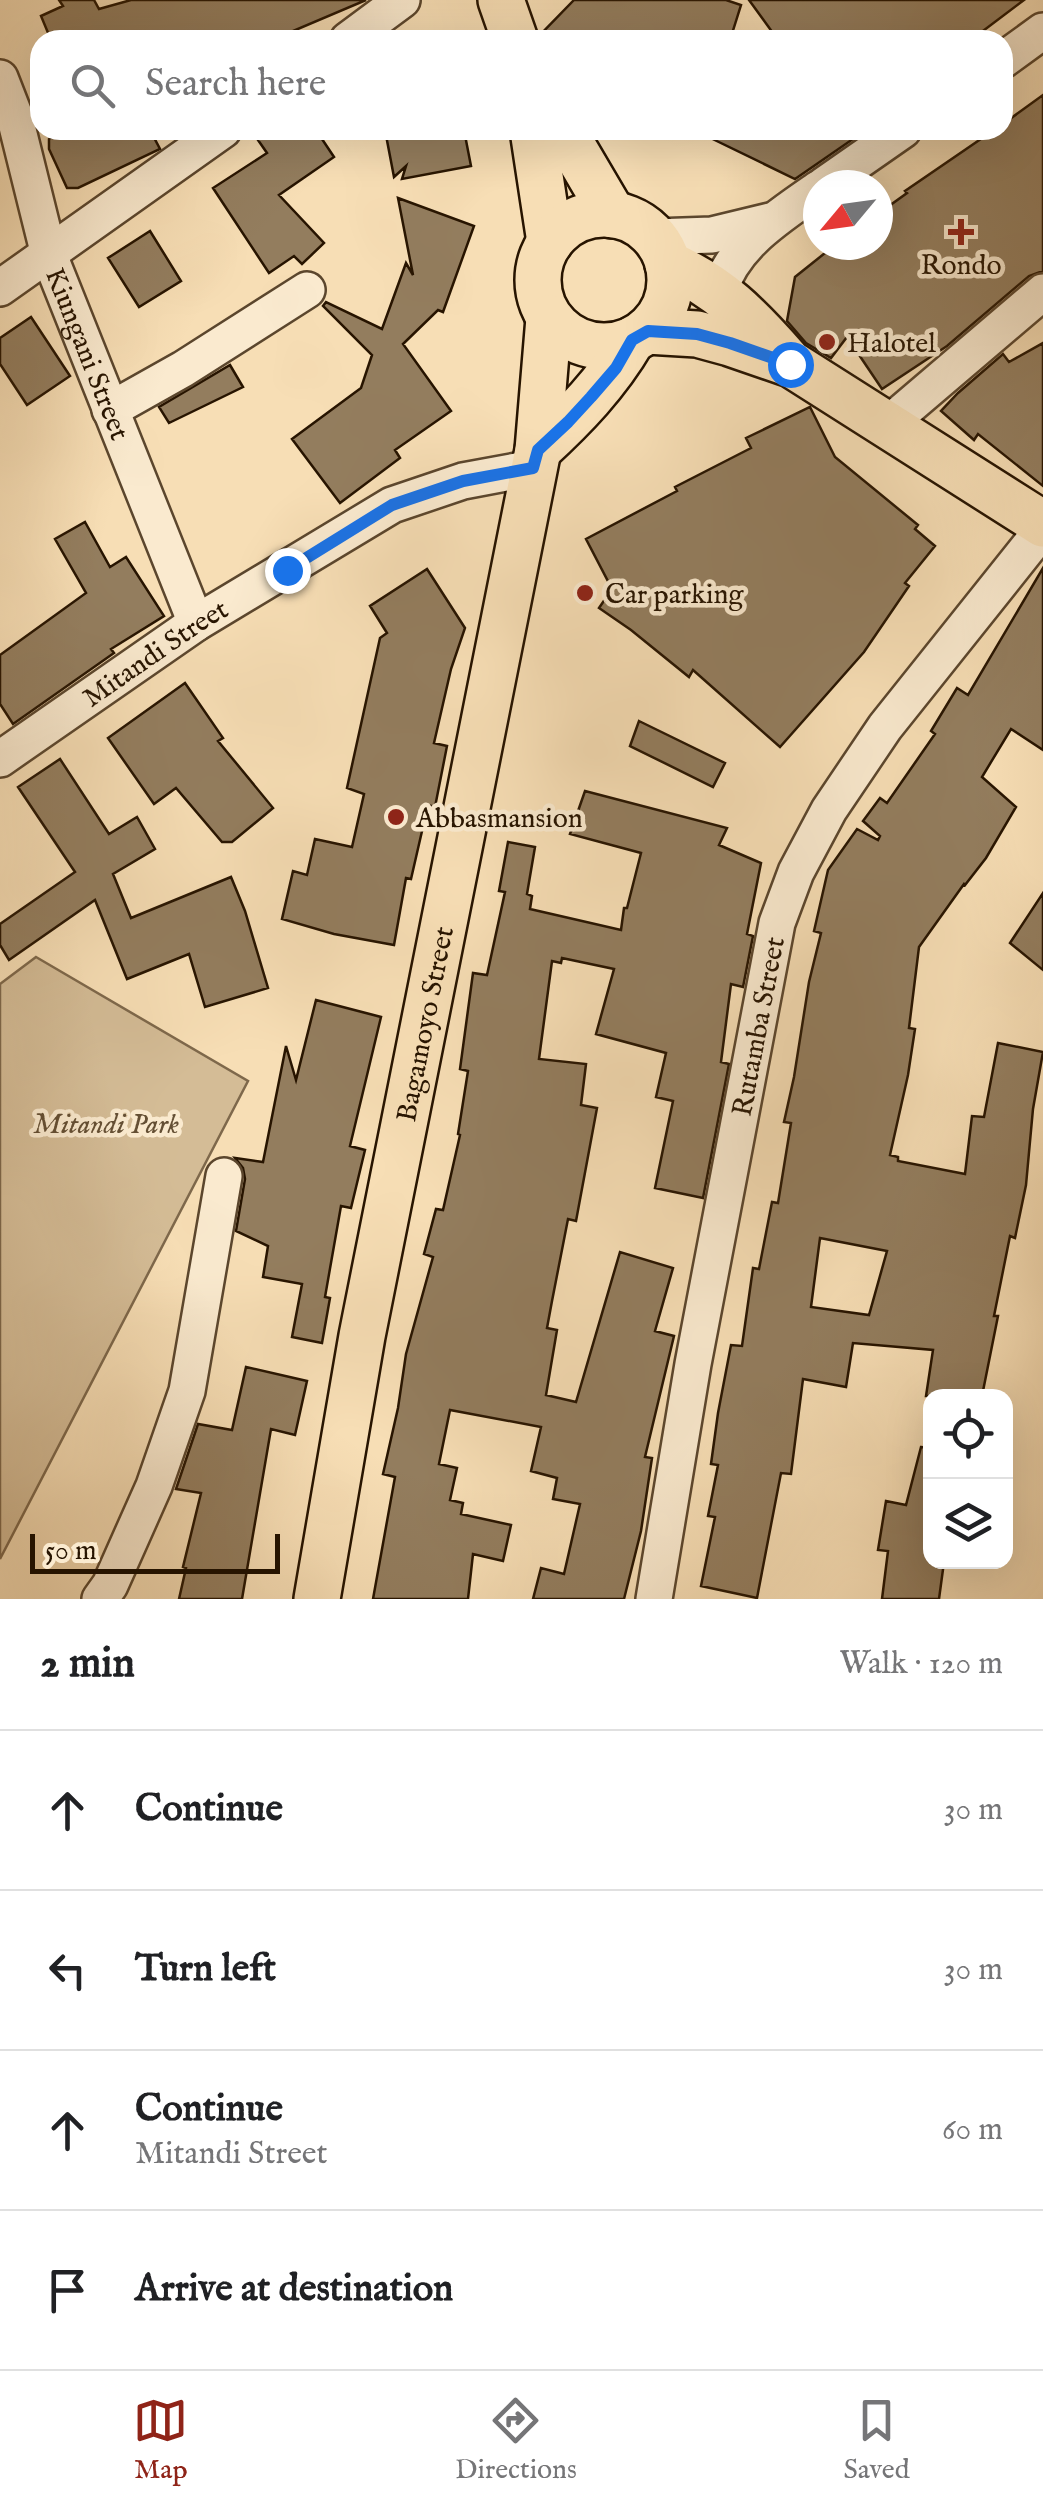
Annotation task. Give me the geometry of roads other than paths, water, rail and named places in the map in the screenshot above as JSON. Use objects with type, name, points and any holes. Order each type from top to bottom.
[{"type":"main road","points":[[501,0],[512,30]]},
{"type":"main road","points":[[535,140],[550,242]]},
{"type":"main road","points":[[570,140],[613,214]]},
{"type":"main road","points":[[790,364],[743,312],[661,250],[642,226],[628,219],[594,214],[578,220],[562,229],[541,260],[540,299],[549,318],[578,341],[614,346],[640,336],[697,334],[790,364],[1043,526]]},
{"type":"main road","points":[[535,459],[664,307],[670,278],[661,250]]},
{"type":"main road","name":"Bagamoyo Street","points":[[316,1599],[362,1336],[535,459],[549,318]]},
{"type":"street","points":[[362,30],[402,0]]},
{"type":"street","points":[[1013,53],[1043,31]]},
{"type":"street","name":"Kiungani Street","points":[[0,78],[14,114],[49,255],[196,623]]},
{"type":"street","points":[[0,288],[209,140]]},
{"type":"street","points":[[845,170],[889,140]]},
{"type":"street","points":[[719,292],[736,256],[775,219],[803,200]]},
{"type":"street","points":[[661,250],[775,219]]},
{"type":"street","points":[[110,410],[307,290]]},
{"type":"street","points":[[887,426],[1043,292]]},
{"type":"street","name":"Mitandi Street","points":[[0,759],[196,623],[392,505],[535,459]]},
{"type":"street","name":"Rutamba Street","points":[[654,1599],[697,1344],[777,923],[796,872],[829,810],[884,727],[1043,526]]},
{"type":"street","points":[[100,1599],[154,1486],[188,1391],[224,1176]]},
{"type":"place","name":"Rondo","points":[[961,232]]},
{"type":"place","name":"Halotel","points":[[827,342]]},
{"type":"place","name":"Car parking","points":[[585,593]]},
{"type":"place","name":"Abbasmansion","points":[[396,817]]},
{"type":"park label","name":"Mitandi Park","points":[[106,1123]]}]
